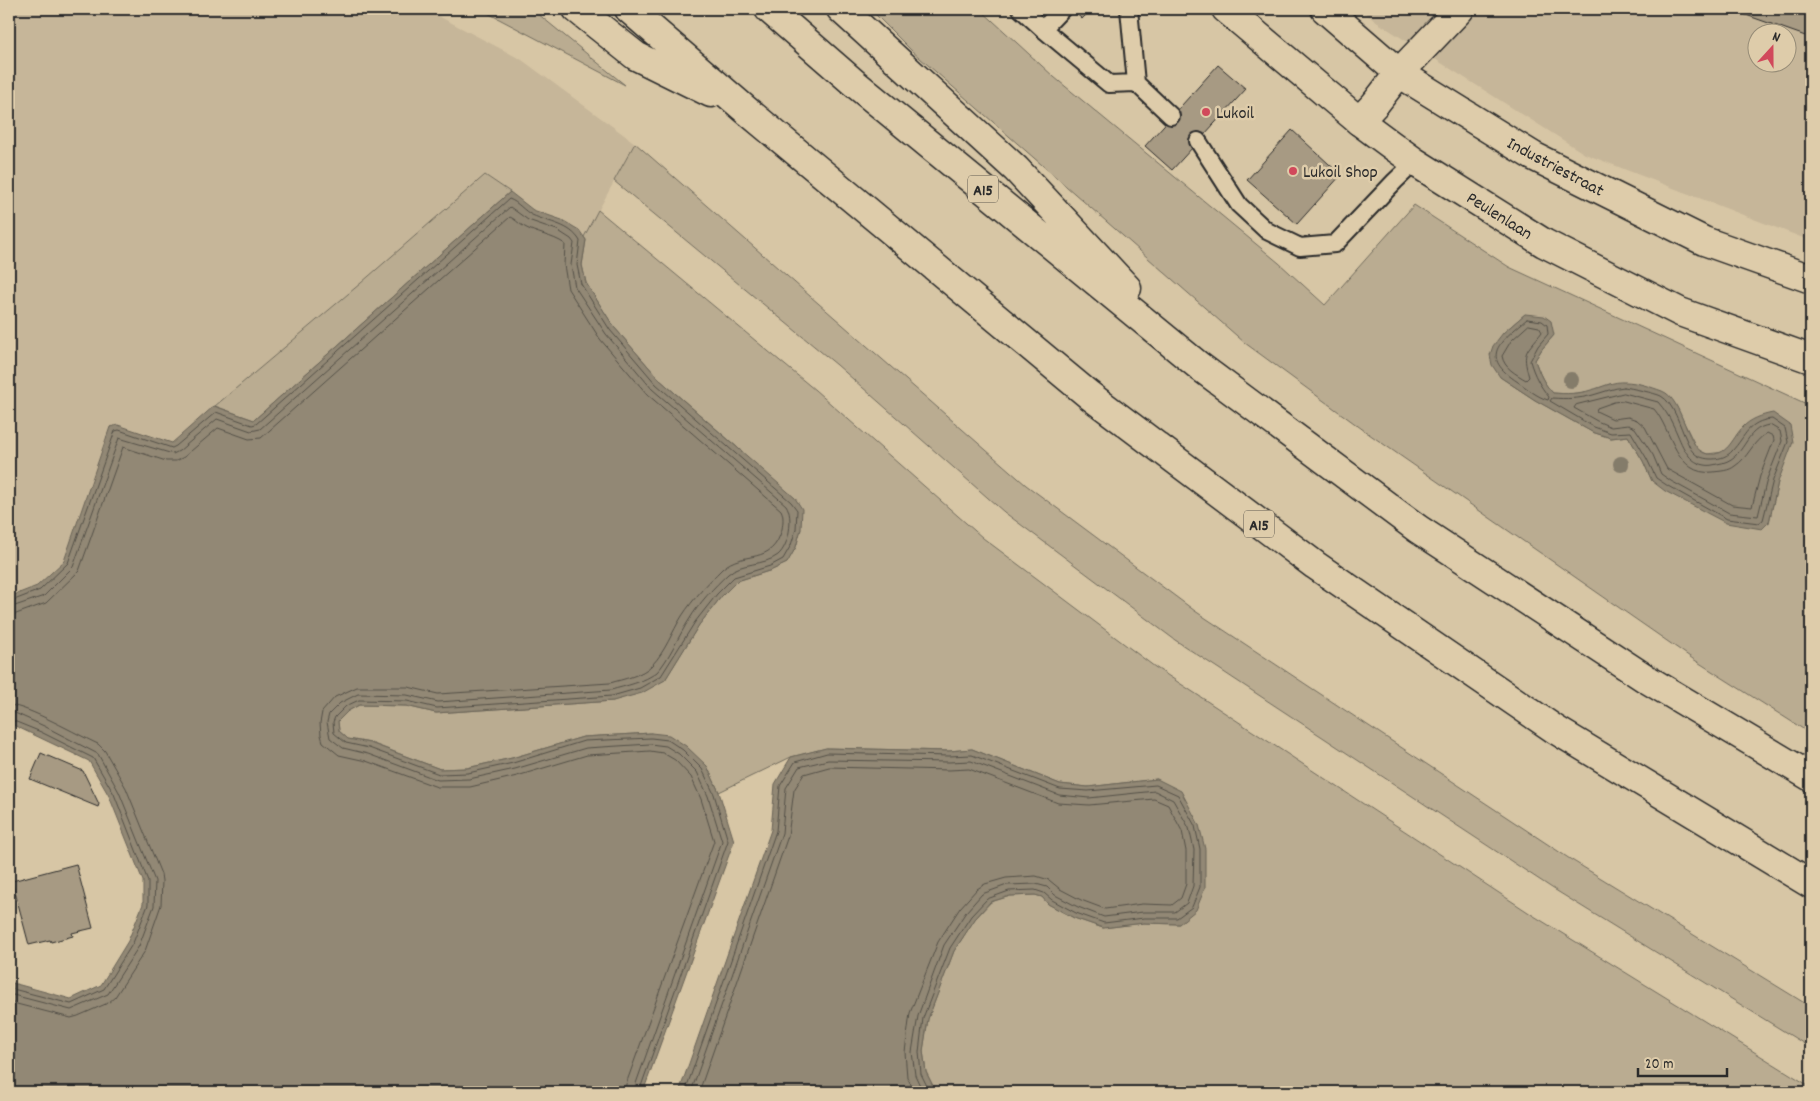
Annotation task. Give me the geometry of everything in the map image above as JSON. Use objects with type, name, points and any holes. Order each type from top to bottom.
[{"type":"main road","name":"A15","points":[[578,9],[636,56],[746,110]]},
{"type":"main road","name":"A15","points":[[629,9],[746,110],[1089,395],[1315,565],[1556,730],[1811,884]]},
{"type":"main road","name":"A15","points":[[770,9],[853,82],[1199,366],[1418,529],[1645,678],[1811,777]]},
{"type":"main road","name":"A15","points":[[841,9],[1016,169],[1199,366]]},
{"type":"main road","name":"Peulenlaan","points":[[1226,9],[1360,121],[1415,162],[1544,243],[1680,312],[1811,359]]},
{"type":"main road","name":"Industriestraat","points":[[1325,9],[1399,74],[1533,156],[1704,241],[1811,279]]},
{"type":"main road","points":[[1360,121],[1399,74],[1460,9]]},
{"type":"lane","points":[[1021,9],[1108,84],[1136,83]]},
{"type":"lane","points":[[1043,29],[1062,9]]},
{"type":"lane","points":[[1129,9],[1136,83],[1171,116]]},
{"type":"lane","points":[[1198,141],[1239,205],[1267,231],[1300,247],[1336,244],[1415,162]]},
{"type":"shaded area","points":[[9,9],[425,9],[522,60],[635,143],[584,237],[579,230],[562,220],[533,210],[485,175],[172,443],[118,425],[110,427],[64,561],[37,586],[9,597]]},
{"type":"shaded area","points":[[480,9],[532,9],[625,85]]},
{"type":"shaded area","points":[[870,9],[980,9],[1054,77],[1279,263],[1325,305],[1414,205],[1509,267],[1811,406],[1811,734],[1693,659],[1369,434],[1245,343],[912,51]],"holes":[[[1525,314],[1554,335],[1535,360],[1542,378],[1553,393],[1569,394],[1591,391],[1610,384],[1639,384],[1676,406],[1697,449],[1707,454],[1723,452],[1743,427],[1778,482],[1769,523],[1652,481],[1628,436],[1611,438],[1592,432],[1535,400],[1500,377],[1503,333]]]},
{"type":"shaded area","points":[[1361,9],[1811,9],[1811,241],[1585,154],[1375,21]]},
{"type":"shaded area","points":[[635,143],[1026,485],[1195,611],[1570,859],[1811,1007],[1811,1048],[1552,888],[1175,640],[1004,512],[837,365],[614,181]]},
{"type":"shaded area","points":[[485,175],[510,192],[254,420],[215,406],[361,283]]},
{"type":"shaded area","points":[[598,210],[815,390],[983,538],[1155,667],[1534,916],[1811,1087],[1811,1092],[936,1092],[926,1072],[923,1051],[928,1019],[954,951],[975,919],[991,902],[1010,896],[1035,895],[1042,897],[1048,904],[1074,918],[1103,928],[1144,923],[1179,924],[1157,779],[1088,787],[1060,784],[972,749],[949,751],[827,748],[791,757],[719,792],[707,766],[651,733],[583,737],[512,758],[467,768],[440,769],[371,743],[348,739],[339,731],[338,721],[348,711],[359,705],[406,706],[436,713],[613,701],[665,680],[699,625],[721,597],[737,581],[772,570],[787,563],[796,547],[801,529],[737,447],[660,380],[614,327],[586,283],[582,265],[586,240],[584,237]]},
{"type":"water","points":[[510,192],[533,210],[562,220],[579,230],[586,240],[582,265],[586,283],[614,327],[660,380],[795,498],[802,509],[801,529],[796,547],[787,563],[772,570],[737,581],[721,597],[699,625],[665,680],[642,693],[613,701],[436,713],[406,706],[359,705],[348,711],[338,721],[339,731],[348,739],[370,743],[440,769],[467,768],[512,758],[583,737],[651,733],[669,735],[686,746],[707,766],[719,792],[734,841],[643,1092],[9,1092],[9,982],[71,999],[101,985],[128,941],[143,904],[143,881],[109,796],[89,761],[9,723],[9,597],[37,586],[64,561],[110,427],[118,425],[172,443],[214,406],[254,420]]},
{"type":"water","points":[[1525,314],[1544,316],[1551,321],[1554,335],[1535,360],[1542,378],[1553,393],[1568,394],[1582,392],[1621,382],[1649,386],[1662,391],[1675,404],[1695,444],[1701,451],[1708,454],[1715,454],[1725,450],[1745,425],[1760,416],[1773,413],[1790,425],[1793,442],[1778,482],[1769,522],[1762,529],[1726,523],[1665,491],[1652,481],[1628,436],[1611,438],[1592,432],[1535,400],[1500,377],[1492,365],[1490,355],[1493,346],[1503,333]]},
{"type":"water","points":[[826,748],[949,751],[972,749],[1060,784],[1088,787],[1157,779],[1181,791],[1199,825],[1205,849],[1205,888],[1196,910],[1179,924],[1144,923],[1103,928],[1074,918],[1048,904],[1042,897],[1035,895],[1010,896],[990,902],[975,919],[954,951],[928,1019],[923,1051],[926,1072],[936,1092],[679,1092],[771,830],[775,784],[791,757]]},
{"type":"building","points":[[1071,9],[1092,9],[1082,19]]},
{"type":"building","points":[[1729,9],[1811,9],[1811,38],[1798,33],[1798,22],[1766,22]]},
{"type":"building","points":[[1218,65],[1246,89],[1172,170],[1145,146]]},
{"type":"building","points":[[1292,130],[1341,175],[1297,224],[1247,180]]},
{"type":"building","points":[[41,753],[83,771],[99,804],[98,807],[30,779]]},
{"type":"building","points":[[76,864],[93,928],[72,933],[73,936],[51,942],[50,940],[29,945],[12,881]]},
{"type":"place","name":"Lukoil","points":[[1206,112]]},
{"type":"place","name":"Lukoil Shop","points":[[1293,171]]}]
